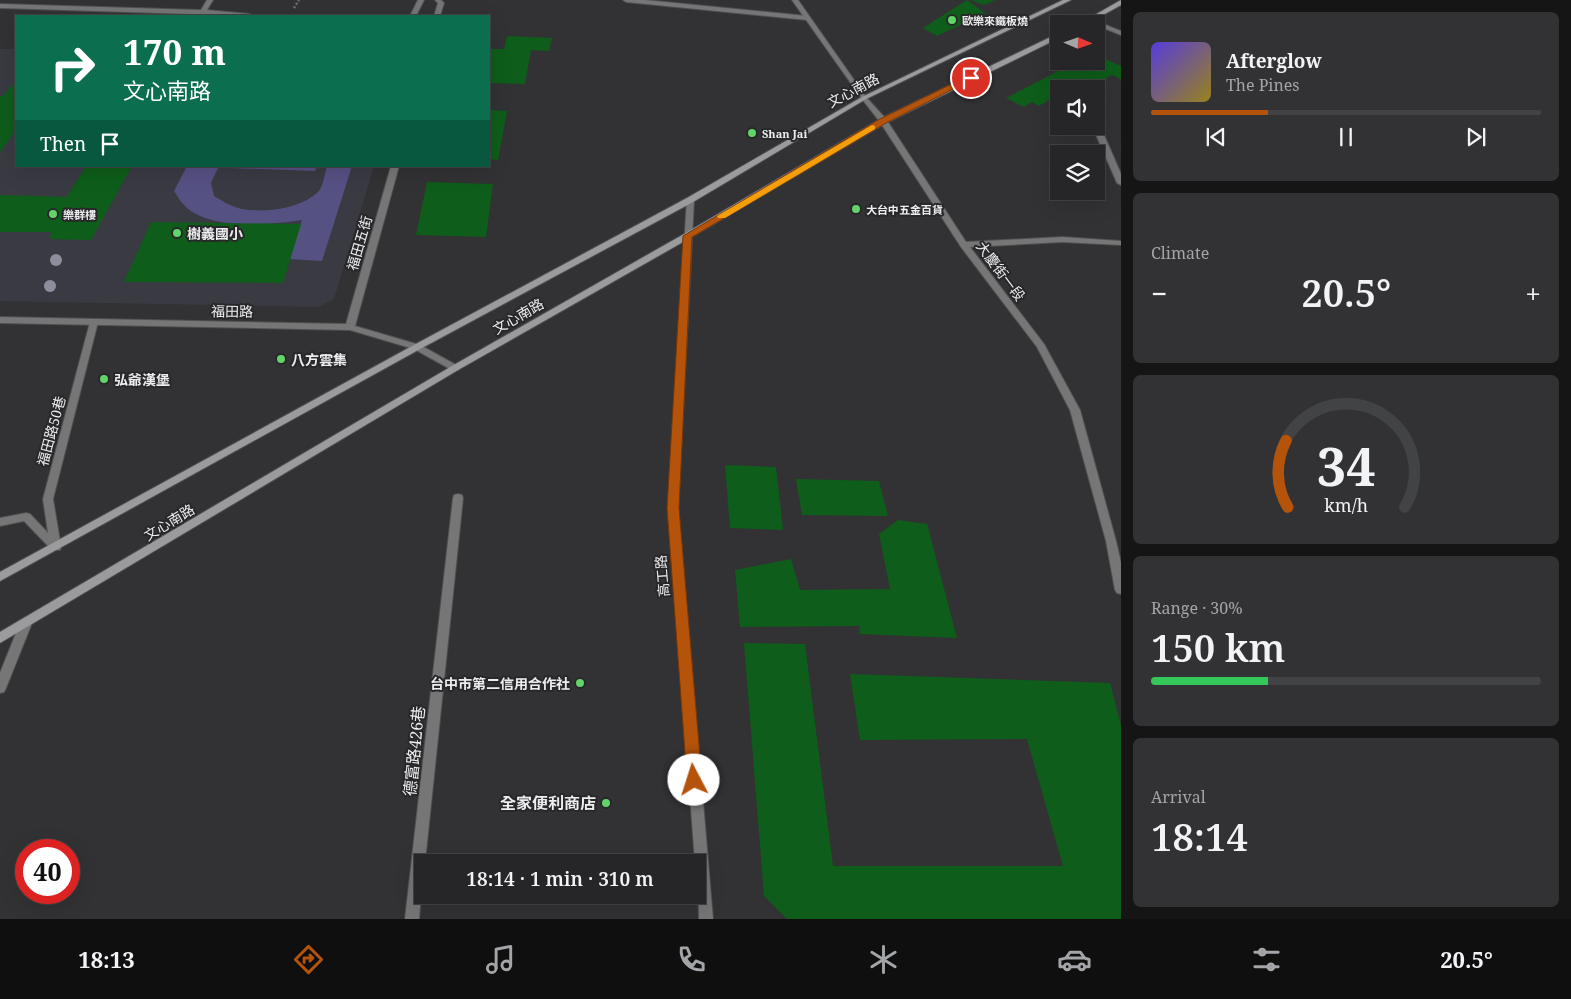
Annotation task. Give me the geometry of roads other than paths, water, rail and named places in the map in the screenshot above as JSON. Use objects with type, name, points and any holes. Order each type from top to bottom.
[{"type":"main road","name":"文心南路","points":[[0,577],[417,347],[690,200],[864,98],[1068,0]]},
{"type":"main road","points":[[1098,15],[1121,2]]},
{"type":"main road","name":"文心南路","points":[[0,638],[455,368],[687,236],[883,121],[1050,39]]},
{"type":"street","points":[[203,12],[210,0]]},
{"type":"street","points":[[414,15],[421,0]]},
{"type":"street","points":[[438,0],[441,3],[438,15]]},
{"type":"street","points":[[626,0],[807,18]]},
{"type":"street","name":"大慶街一段","points":[[795,0],[864,98],[883,121],[964,245],[1041,346],[1075,410],[1116,542],[1121,590]]},
{"type":"street","points":[[0,6],[203,12],[238,15]]},
{"type":"street","points":[[1105,28],[1121,33]]},
{"type":"street","points":[[1101,135],[1121,183]]},
{"type":"street","name":"福田五街","points":[[350,327],[395,167]]},
{"type":"street","name":"高工路","points":[[690,200],[673,508],[706,919]]},
{"type":"street","points":[[964,245],[1008,240],[1098,240],[1121,243]]},
{"type":"street","name":"福田路","points":[[0,320],[350,327],[417,347],[455,368]]},
{"type":"street","name":"福田路50巷","points":[[56,547],[48,499],[94,322]]},
{"type":"street","name":"德富路426巷","points":[[412,919],[458,498]]},
{"type":"street","points":[[0,522],[26,517],[56,547]]},
{"type":"street","points":[[0,688],[26,623]]},
{"type":"place","name":"歐樂來鐵板燒","points":[[952,20]]},
{"type":"place","name":"Shan Jai","points":[[752,133]]},
{"type":"place","name":"大台中五金百貨","points":[[856,209]]},
{"type":"place","name":"樂群樓","points":[[53,214]]},
{"type":"place","name":"樹義國小","points":[[177,233]]},
{"type":"place","name":"八方雲集","points":[[281,359]]},
{"type":"place","name":"弘爺漢堡","points":[[104,379]]},
{"type":"place","name":"台中市第二信用合作社","points":[[580,683]]},
{"type":"place","name":"全家便利商店","points":[[606,803]]}]
